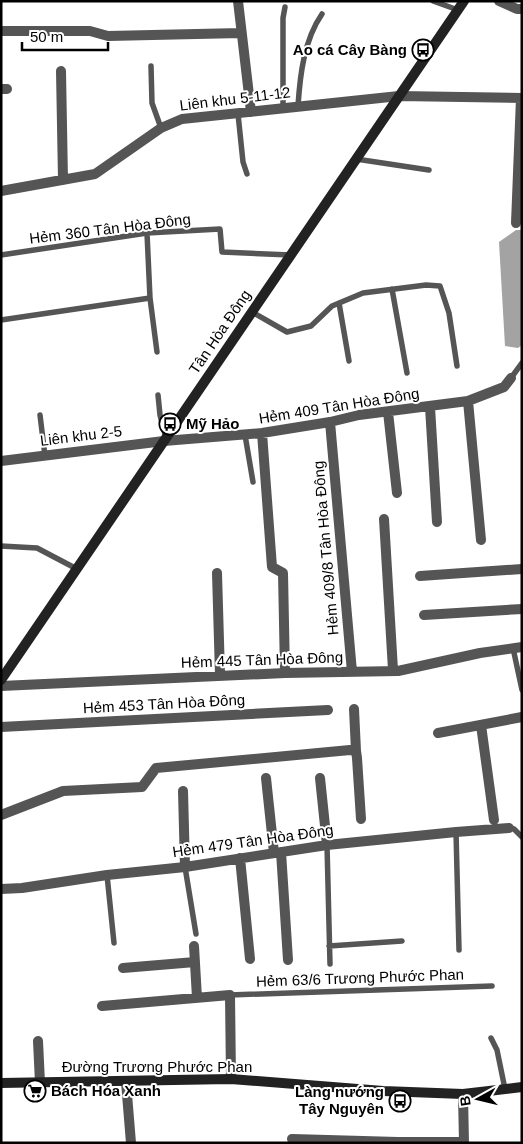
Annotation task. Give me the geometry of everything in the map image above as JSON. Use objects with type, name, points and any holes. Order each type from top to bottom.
[{"type":"street","points":[[238,1],[251,112]]},
{"type":"street","points":[[499,1],[517,9],[522,8]]},
{"type":"street","name":"Tân Hòa Đông","points":[[1,680],[461,6]]},
{"type":"street","points":[[1,31],[90,30],[108,36],[241,33]]},
{"type":"street","points":[[60,71],[63,180]]},
{"type":"street","name":"Liên khu 5-11-12","points":[[1,191],[95,174],[161,128],[182,120],[399,96],[522,98]]},
{"type":"street","points":[[516,223],[522,98]]},
{"type":"street","name":"Hẻm 409 Tân Hòa Đông","points":[[165,439],[262,433],[330,422],[359,415],[468,401],[504,386],[511,378]]},
{"type":"street","points":[[468,401],[481,540]]},
{"type":"street","points":[[430,407],[437,522]]},
{"type":"street","points":[[388,412],[397,493]]},
{"type":"street","name":"Hẻm 409/8 Tân Hòa Đông","points":[[330,422],[352,672]]},
{"type":"street","points":[[262,433],[272,567],[283,573],[285,673]]},
{"type":"street","name":"Liên khu 2-5","points":[[1,460],[45,456],[165,439]]},
{"type":"street","points":[[384,519],[393,670]]},
{"type":"street","points":[[420,576],[522,569]]},
{"type":"street","points":[[217,573],[220,676]]},
{"type":"street","points":[[424,615],[522,609]]},
{"type":"street","name":"Hẻm 445 Tân Hòa Đông","points":[[1,686],[285,673],[398,671],[480,653],[517,648]]},
{"type":"street","points":[[354,709],[361,819]]},
{"type":"street","name":"Hẻm 453 Tân Hòa Đông","points":[[1,726],[328,710]]},
{"type":"street","points":[[438,734],[522,717]]},
{"type":"street","points":[[481,725],[494,820]]},
{"type":"street","points":[[1,815],[63,791],[142,787],[156,768],[350,750],[356,751]]},
{"type":"street","points":[[266,778],[278,853],[288,960]]},
{"type":"street","points":[[320,778],[327,845]]},
{"type":"street","points":[[183,791],[185,867]]},
{"type":"street","name":"Hẻm 479 Tân Hòa Đông","points":[[1,889],[22,888],[107,875],[185,867],[327,845],[509,828]]},
{"type":"street","points":[[240,858],[250,959]]},
{"type":"street","points":[[194,946],[197,998]]},
{"type":"street","points":[[123,968],[194,962]]},
{"type":"street","points":[[102,1006],[230,996],[231,1079]]},
{"type":"street","points":[[38,1041],[40,1083]]},
{"type":"street","name":"Đường Trương Phước Phan","points":[[1,1084],[231,1079],[383,1091],[463,1094],[522,1087]]},
{"type":"street","points":[[126,1082],[131,1143]]},
{"type":"street","points":[[292,1139],[464,1142],[463,1094]]},
{"type":"lane","points":[[433,1],[461,6]]},
{"type":"lane","points":[[283,108],[283,18],[285,7]]},
{"type":"lane","points":[[298,106],[302,62],[316,23],[322,14]]},
{"type":"lane","points":[[151,66],[152,103],[161,128]]},
{"type":"lane","points":[[238,114],[243,162],[247,174]]},
{"type":"lane","points":[[356,159],[429,170]]},
{"type":"lane","name":"Hẻm 360 Tân Hòa Đông","points":[[1,255],[147,234],[220,229],[222,252],[291,255]]},
{"type":"lane","points":[[147,234],[150,298],[157,352]]},
{"type":"lane","points":[[252,312],[288,332],[311,326],[332,306],[363,293],[426,285],[440,286],[449,313],[457,366]]},
{"type":"lane","points":[[392,289],[406,373]]},
{"type":"lane","points":[[1,320],[150,298]]},
{"type":"lane","points":[[339,303],[348,361]]},
{"type":"lane","points":[[511,378],[522,362]]},
{"type":"lane","points":[[158,395],[165,439]]},
{"type":"lane","points":[[40,415],[45,456]]},
{"type":"lane","points":[[245,435],[253,482]]},
{"type":"lane","points":[[1,546],[37,548],[77,569]]},
{"type":"lane","points":[[517,648],[522,690]]},
{"type":"lane","points":[[509,828],[514,829],[522,837]]},
{"type":"lane","points":[[456,832],[459,950]]},
{"type":"lane","points":[[327,845],[330,964]]},
{"type":"lane","points":[[185,867],[196,934]]},
{"type":"lane","points":[[107,875],[114,943]]},
{"type":"lane","points":[[330,946],[402,941]]},
{"type":"lane","name":"Hẻm 63/6 Trương Phước Phan","points":[[230,996],[492,986]]},
{"type":"lane","points":[[491,1038],[497,1050],[505,1089]]},
{"type":"shaded area","points":[[516,230],[522,230],[522,345],[518,348],[505,346],[499,242]]},
{"type":"place","name":"Ao cá Cây Bàng","points":[[423,50]]},
{"type":"place","name":"Mỹ Hảo","points":[[170,424]]},
{"type":"place","name":"Bách Hóa Xanh","points":[[35,1091]]},
{"type":"place","name":"Làng nướng Tây Nguyên","points":[[400,1101]]}]
